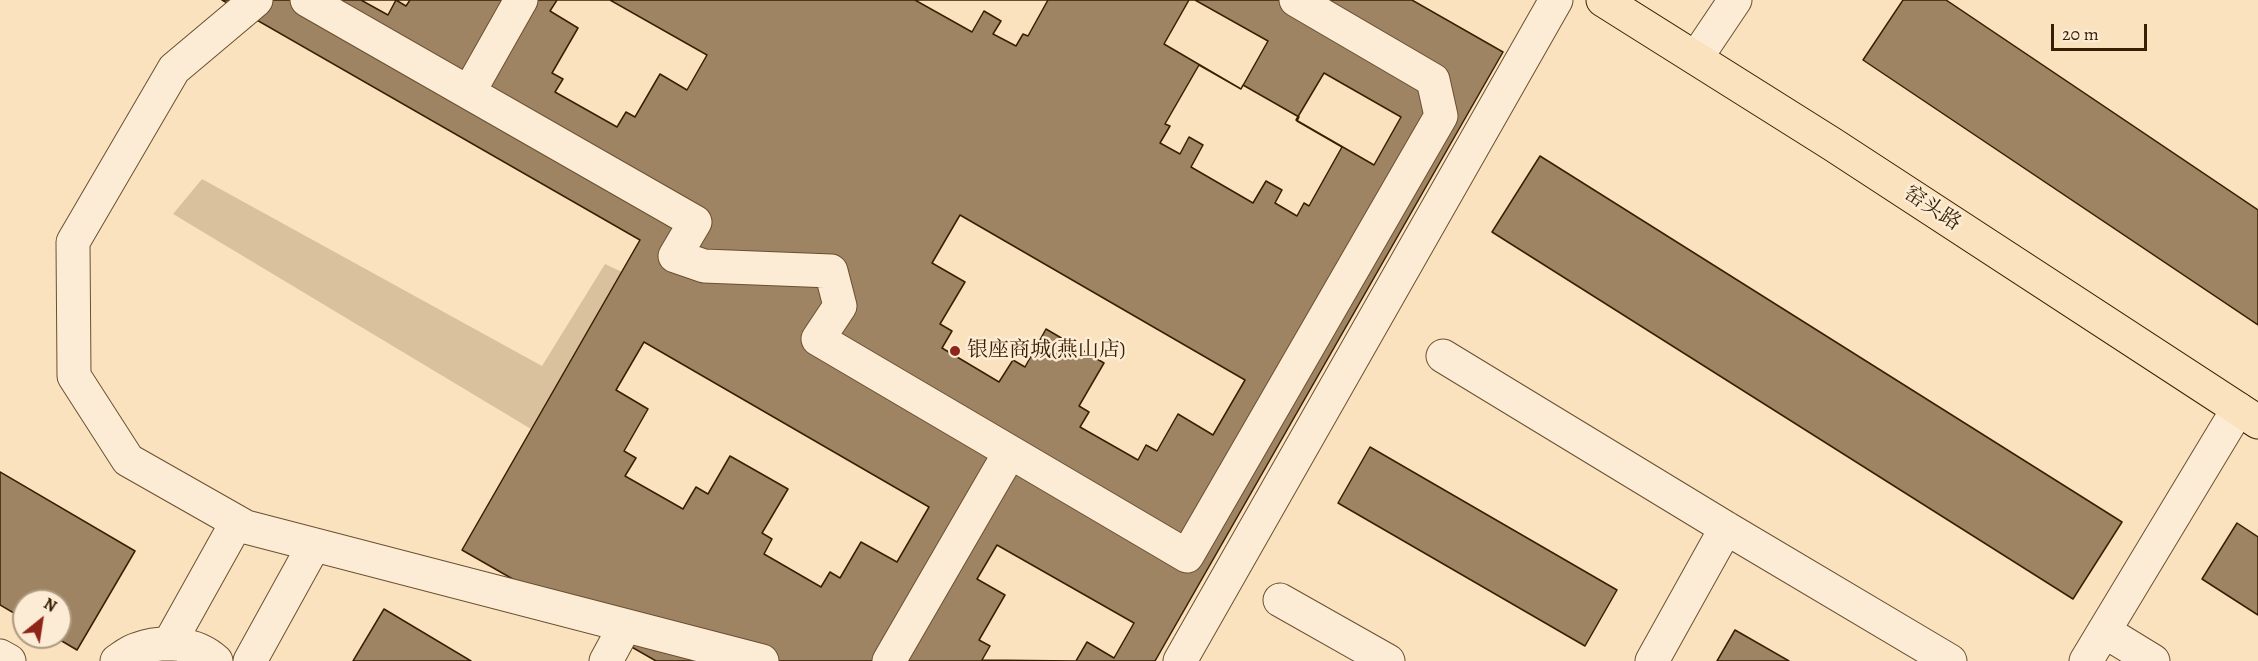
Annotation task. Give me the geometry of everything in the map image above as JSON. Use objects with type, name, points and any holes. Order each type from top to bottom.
[{"type":"main road","name":"窑头路","points":[[1603,0],[1832,144],[2248,415]]},
{"type":"street","points":[[256,0],[174,69],[73,242],[74,376],[128,460],[246,527],[762,661]]},
{"type":"street","points":[[307,0],[695,222],[675,256],[704,266],[831,271],[840,306],[818,339],[1187,556],[1441,116],[1433,80],[1296,0]]},
{"type":"street","points":[[469,92],[521,0]]},
{"type":"street","points":[[1180,661],[1556,0]]},
{"type":"street","points":[[1696,58],[1735,0]]},
{"type":"street","points":[[1443,356],[1725,528],[1950,661]]},
{"type":"street","points":[[2086,661],[2248,415]]},
{"type":"street","points":[[889,661],[1010,452]]},
{"type":"street","points":[[169,644],[237,522]]},
{"type":"street","points":[[1652,661],[1725,528]]},
{"type":"street","points":[[250,661],[314,545]]},
{"type":"street","points":[[1280,600],[1388,661]]},
{"type":"street","points":[[606,661],[625,626]]},
{"type":"street","points":[[2104,631],[2153,661]]},
{"type":"street","points":[[117,661],[136,649],[160,643],[185,645],[211,656],[216,661]]},
{"type":"street","points":[[0,656],[9,661]]},
{"type":"shaded area","points":[[202,179],[542,366],[605,264],[622,272],[533,590],[462,550],[531,429],[173,214]]},
{"type":"building","name":"银座商城(燕山店)","points":[[222,0],[1412,0],[1503,52],[1155,661],[656,661],[462,550],[640,240]]},
{"type":"building","points":[[361,0],[396,0],[388,15]]},
{"type":"building","points":[[396,0],[410,0],[406,6]]},
{"type":"building","points":[[557,0],[610,0],[707,55],[687,90],[660,74],[635,117],[626,112],[617,127],[555,92],[563,79],[552,73],[578,28],[550,11]]},
{"type":"building","points":[[915,0],[1048,0],[1028,36],[1023,34],[1016,46],[993,34],[1001,21],[984,11],[972,32]]},
{"type":"building","points":[[1189,0],[1195,0],[1268,41],[1241,89],[1164,44]]},
{"type":"building","points":[[1903,0],[1946,0],[2258,210],[2258,325],[1863,60]]},
{"type":"building","points":[[1199,65],[1241,89],[1243,85],[1299,117],[1297,121],[1342,147],[1309,206],[1304,203],[1297,216],[1275,203],[1282,190],[1266,181],[1253,203],[1191,167],[1203,145],[1189,137],[1180,154],[1160,143],[1170,126],[1165,124]]},
{"type":"building","points":[[1324,73],[1401,117],[1374,165],[1296,120]]},
{"type":"building","points":[[1540,156],[2122,522],[2073,599],[1492,232]]},
{"type":"building","points":[[960,215],[1245,380],[1213,435],[1178,414],[1157,451],[1146,445],[1138,460],[1080,427],[1089,412],[1079,406],[1104,363],[1046,329],[1025,367],[1013,360],[999,382],[942,348],[952,331],[940,324],[965,282],[932,263]]},
{"type":"building","points":[[644,342],[929,507],[897,562],[861,542],[840,578],[830,572],[821,587],[764,554],[772,539],[762,533],[788,489],[730,456],[708,494],[696,487],[683,509],[625,476],[636,458],[624,451],[648,409],[616,390]]},
{"type":"building","points":[[1370,447],[1617,590],[1585,646],[1338,503]]},
{"type":"building","points":[[0,472],[135,551],[77,650],[72,647],[72,589],[12,589],[12,612],[0,605]]},
{"type":"building","points":[[2237,523],[2258,537],[2258,615],[2202,579]]},
{"type":"building","points":[[997,545],[1134,623],[1114,658],[1087,642],[1076,661],[982,660],[990,646],[979,640],[1005,595],[977,579]]},
{"type":"building","points":[[384,609],[471,661],[353,661]]},
{"type":"building","points":[[1735,630],[1789,661],[1717,661]]},
{"type":"place","name":"银座商城(燕山店)","points":[[955,351]]}]
